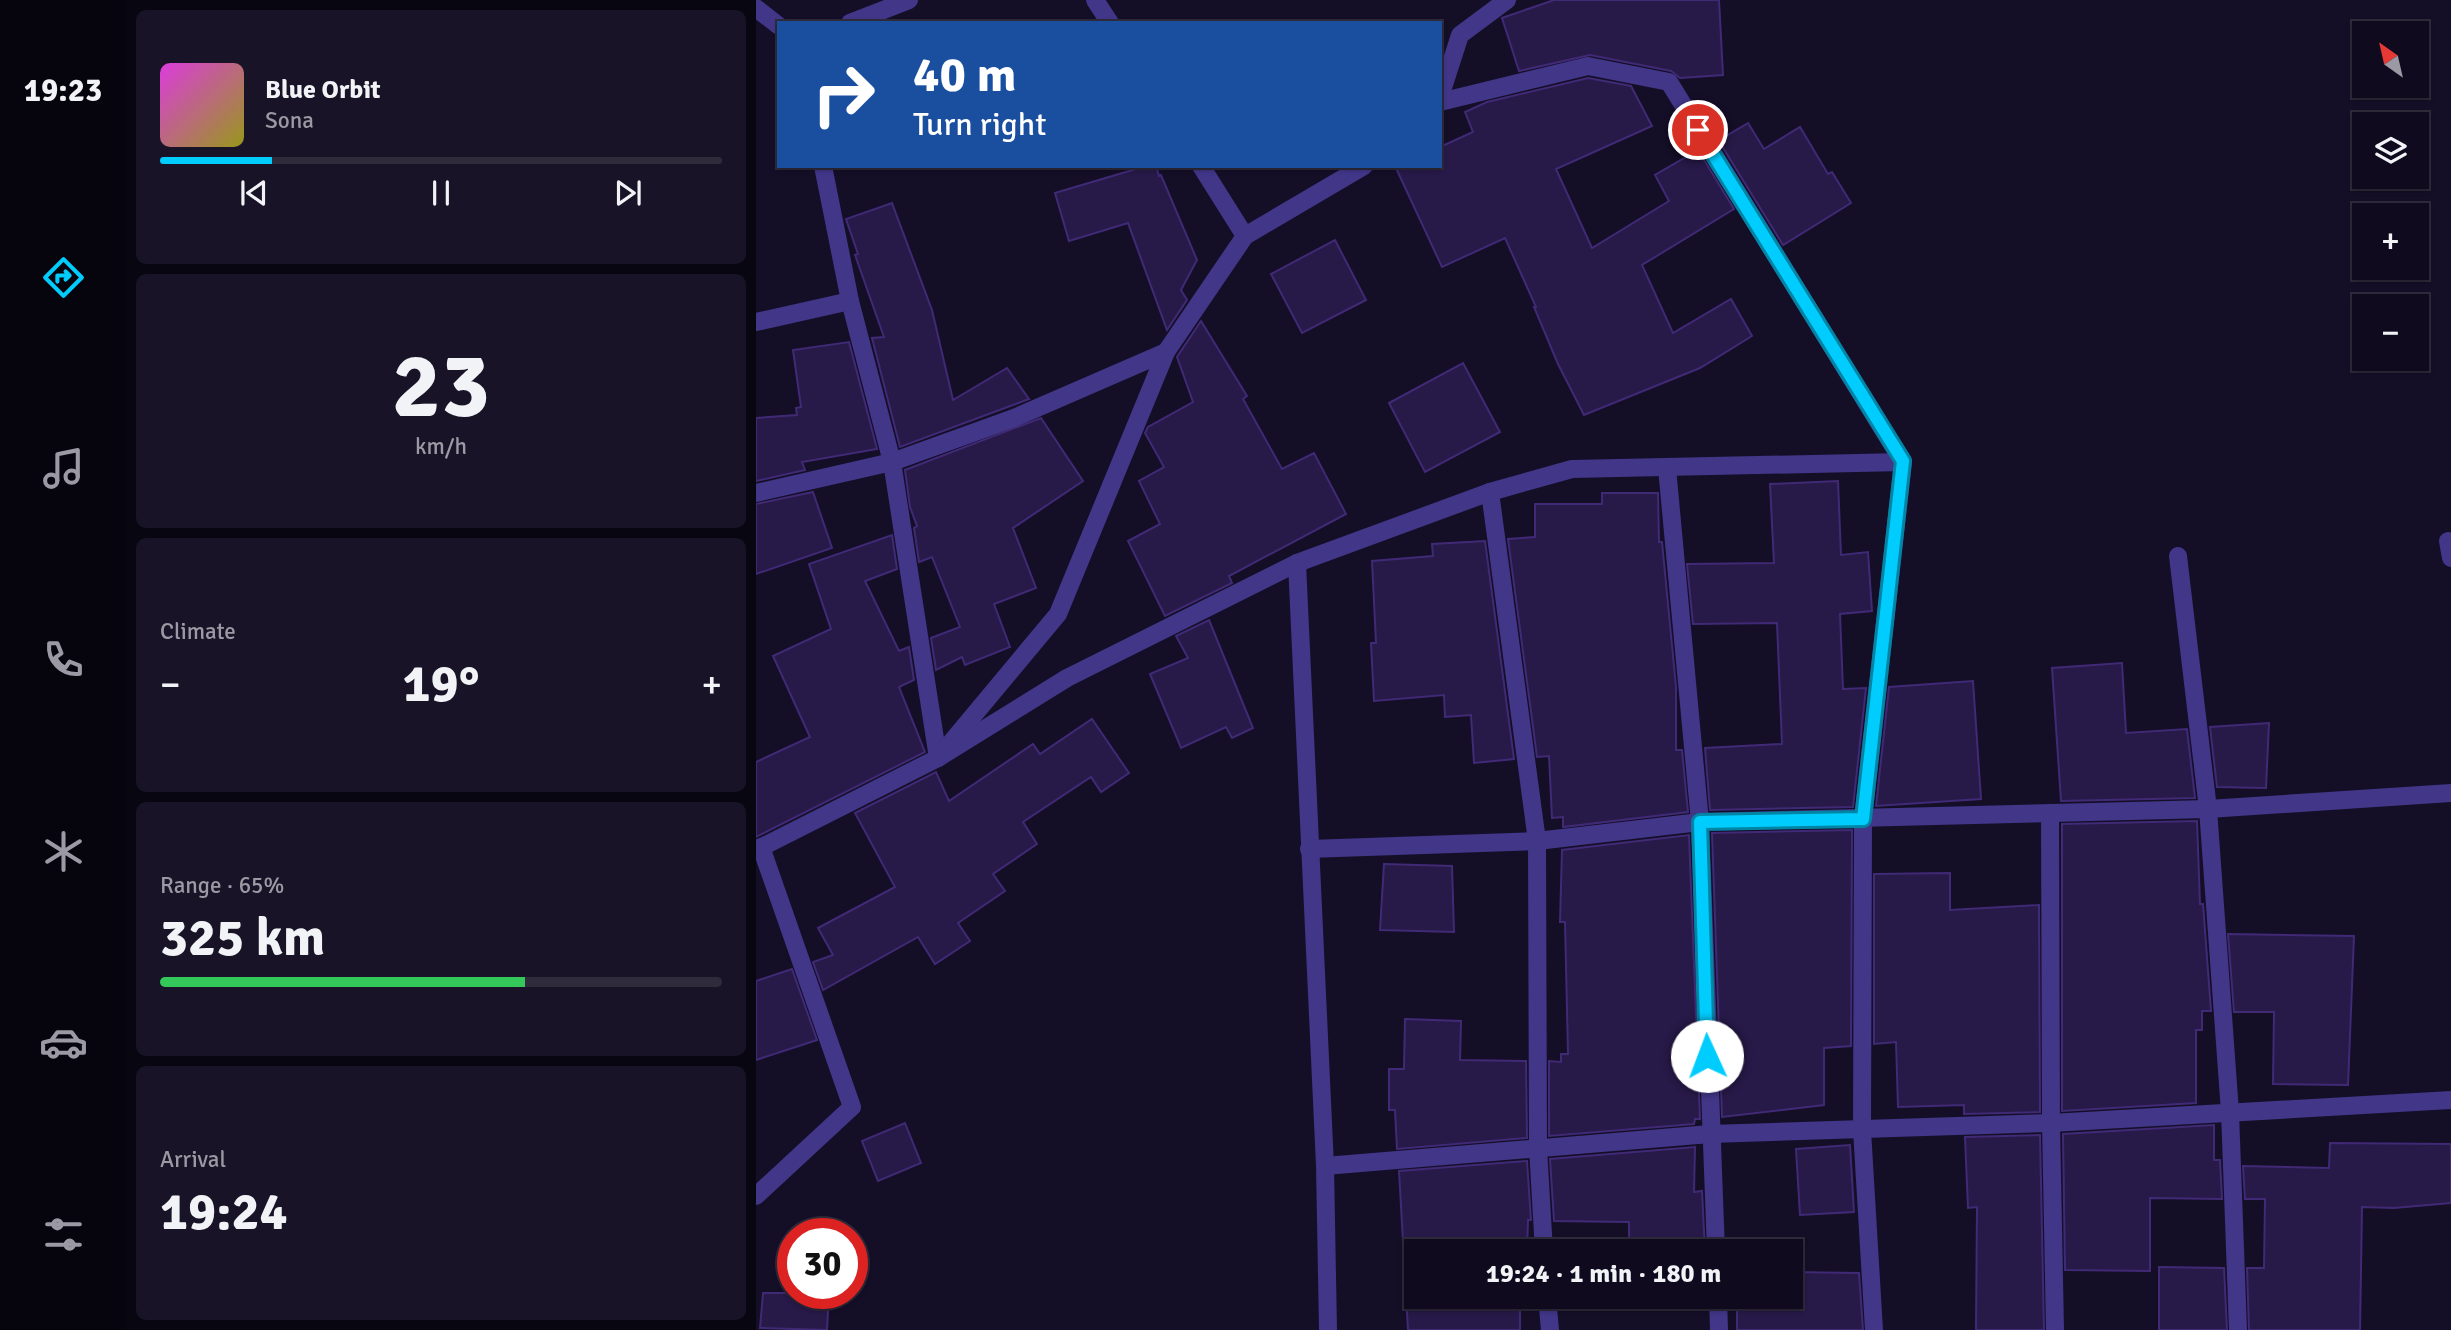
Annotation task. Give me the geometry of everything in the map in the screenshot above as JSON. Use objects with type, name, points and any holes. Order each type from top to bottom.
[{"type":"street","points":[[855,21],[909,0]]},
{"type":"street","points":[[1442,93],[1460,35],[1507,0]]},
{"type":"street","points":[[1099,1],[1109,21]]},
{"type":"street","points":[[756,8],[777,24]]},
{"type":"street","points":[[1442,99],[1588,66],[1669,82],[1903,461],[1863,819],[1862,1130],[1874,1330]]},
{"type":"street","points":[[823,168],[850,302],[892,462],[938,758]]},
{"type":"street","points":[[1202,168],[1245,236]]},
{"type":"street","points":[[938,758],[1058,614],[1166,352],[1245,236],[1361,168]]},
{"type":"street","points":[[756,322],[850,302]]},
{"type":"street","points":[[756,493],[892,462],[1014,418],[1166,352]]},
{"type":"street","points":[[756,1196],[852,1107],[759,849],[938,758],[1067,678],[1297,563],[1490,492],[1572,469],[1903,461]]},
{"type":"street","points":[[1667,468],[1700,822],[1715,1239]]},
{"type":"street","points":[[1490,492],[1537,841],[1538,1148],[1543,1239]]},
{"type":"street","points":[[2178,556],[2208,809],[2230,1112],[2238,1330]]},
{"type":"street","points":[[1297,563],[1325,1166],[1328,1330]]},
{"type":"street","points":[[1309,849],[1537,841],[1700,822],[2208,809],[2451,793]]},
{"type":"street","points":[[2050,813],[2055,1330]]},
{"type":"street","points":[[1325,1166],[1710,1134],[2051,1124],[2451,1100]]},
{"type":"street","points":[[1548,1309],[1549,1330]]},
{"type":"street","points":[[1719,1309],[1720,1330]]},
{"type":"building","points":[[1554,0],[1719,0],[1723,75],[1680,78],[1671,71],[1590,55],[1519,71],[1502,18]]},
{"type":"building","points":[[1588,78],[1631,86],[1652,126],[1556,169],[1592,248],[1669,201],[1655,175],[1698,150],[1734,209],[1642,265],[1673,333],[1731,299],[1752,336],[1700,368],[1584,415],[1558,364],[1505,238],[1442,267],[1396,168],[1442,168],[1442,146],[1473,132],[1465,112],[1487,102]]},
{"type":"building","points":[[1748,123],[1764,149],[1800,127],[1828,174],[1832,172],[1851,203],[1783,245],[1717,138],[1726,133],[1726,136]]},
{"type":"building","points":[[1139,168],[1157,168],[1197,260],[1181,290],[1187,300],[1167,330],[1128,223],[1069,241],[1055,193]]},
{"type":"building","points":[[892,203],[932,310],[953,400],[1007,368],[1029,399],[900,447],[872,338],[884,337],[855,255],[858,254],[846,219]]},
{"type":"building","points":[[1335,240],[1366,300],[1302,333],[1271,274]]},
{"type":"building","points":[[1201,321],[1247,396],[1243,399],[1282,469],[1314,453],[1346,514],[1229,576],[1232,583],[1165,616],[1128,541],[1160,524],[1139,481],[1164,467],[1145,433],[1148,427],[1193,402],[1177,357]]},
{"type":"building","points":[[849,342],[877,449],[802,462],[805,470],[756,481],[756,418],[797,415],[796,408],[801,407],[793,350]]},
{"type":"building","points":[[1463,363],[1500,432],[1425,472],[1389,403]]},
{"type":"building","points":[[1041,418],[1083,481],[1013,528],[1036,588],[994,604],[1010,647],[965,665],[962,657],[936,670],[931,638],[960,627],[932,557],[919,562],[914,528],[917,526],[910,507],[905,470]]},
{"type":"building","points":[[1838,481],[1841,555],[1868,552],[1872,611],[1840,614],[1843,689],[1866,688],[1853,807],[1710,810],[1705,748],[1782,744],[1777,623],[1693,624],[1687,564],[1774,563],[1770,484]]},
{"type":"building","points":[[813,492],[832,548],[756,574],[756,504]]},
{"type":"building","points":[[1602,493],[1658,493],[1659,542],[1662,542],[1676,687],[1676,750],[1682,750],[1688,812],[1563,827],[1563,817],[1552,818],[1549,756],[1537,757],[1508,539],[1535,537],[1535,504],[1602,504]]},
{"type":"building","points":[[892,535],[897,569],[865,581],[899,651],[909,647],[914,680],[899,687],[925,752],[756,837],[756,762],[810,737],[773,656],[831,629],[809,564]]},
{"type":"building","points":[[1485,541],[1514,759],[1474,763],[1471,715],[1445,717],[1444,695],[1374,701],[1371,643],[1376,643],[1372,561],[1433,556],[1432,544]]},
{"type":"building","points":[[1209,620],[1253,728],[1232,738],[1226,727],[1181,748],[1150,674],[1188,658],[1176,636]]},
{"type":"building","points":[[2122,663],[2126,733],[2187,729],[2195,798],[2061,801],[2052,668]]},
{"type":"building","points":[[1973,681],[1981,799],[1876,806],[1889,687]]},
{"type":"building","points":[[1092,719],[1129,773],[1101,792],[1091,777],[1023,822],[1037,844],[993,874],[1005,891],[958,923],[970,941],[935,964],[918,937],[823,990],[813,962],[833,955],[818,928],[895,887],[855,813],[936,772],[949,801],[1033,744],[1040,754]]},
{"type":"building","points":[[2269,723],[2266,788],[2217,787],[2210,727]]},
{"type":"building","points":[[2197,821],[2200,904],[2203,904],[2211,1011],[2202,1011],[2202,1030],[2196,1030],[2196,1103],[2062,1111],[2062,824]]},
{"type":"building","points":[[1852,830],[1851,1046],[1824,1048],[1824,1105],[1722,1117],[1712,833]]},
{"type":"building","points":[[1689,835],[1700,1119],[1695,1119],[1694,1124],[1549,1136],[1549,1061],[1561,1062],[1561,1054],[1568,1054],[1565,922],[1560,922],[1562,850]]},
{"type":"building","points":[[1384,864],[1452,866],[1454,932],[1380,930]]},
{"type":"building","points":[[1950,873],[1950,910],[2039,905],[2040,1112],[1964,1114],[1964,1105],[1898,1107],[1896,1042],[1874,1044],[1874,874]]},
{"type":"building","points":[[2228,934],[2354,936],[2348,1085],[2273,1084],[2274,1012],[2234,1012]]},
{"type":"building","points":[[792,969],[817,1040],[756,1060],[756,981]]},
{"type":"building","points":[[1405,1019],[1461,1021],[1460,1060],[1526,1061],[1527,1138],[1397,1149],[1395,1110],[1389,1110],[1389,1069],[1404,1069]]},
{"type":"building","points":[[905,1123],[921,1163],[878,1181],[862,1141]]},
{"type":"building","points":[[2214,1125],[2214,1160],[2220,1160],[2222,1199],[2150,1198],[2150,1271],[2065,1270],[2063,1134]]},
{"type":"building","points":[[2040,1135],[2044,1330],[1976,1330],[1977,1207],[1968,1208],[1965,1137]]},
{"type":"building","points":[[2330,1143],[2451,1144],[2451,1203],[2394,1208],[2362,1207],[2360,1330],[2249,1330],[2247,1268],[2264,1268],[2265,1199],[2245,1199],[2243,1166],[2329,1168]]},
{"type":"building","points":[[1850,1145],[1854,1212],[1800,1215],[1796,1149]]},
{"type":"building","points":[[1695,1147],[1694,1192],[1702,1191],[1704,1239],[1629,1239],[1629,1222],[1554,1221],[1550,1159]]},
{"type":"building","points":[[1527,1161],[1531,1220],[1528,1220],[1527,1239],[1404,1239],[1404,1259],[1399,1171]]},
{"type":"building","points":[[2159,1267],[2224,1268],[2227,1330],[2159,1330]]},
{"type":"building","points":[[1803,1272],[1859,1273],[1863,1330],[1737,1330],[1737,1309],[1803,1309]]},
{"type":"building","points":[[763,1293],[777,1293],[777,1309],[828,1309],[827,1330],[760,1328]]},
{"type":"building","points":[[1407,1309],[1520,1309],[1520,1330],[1408,1330]]},
{"type":"route","points":[[1698,130],[1903,461],[1863,819],[1700,822],[1707,1056]]}]
